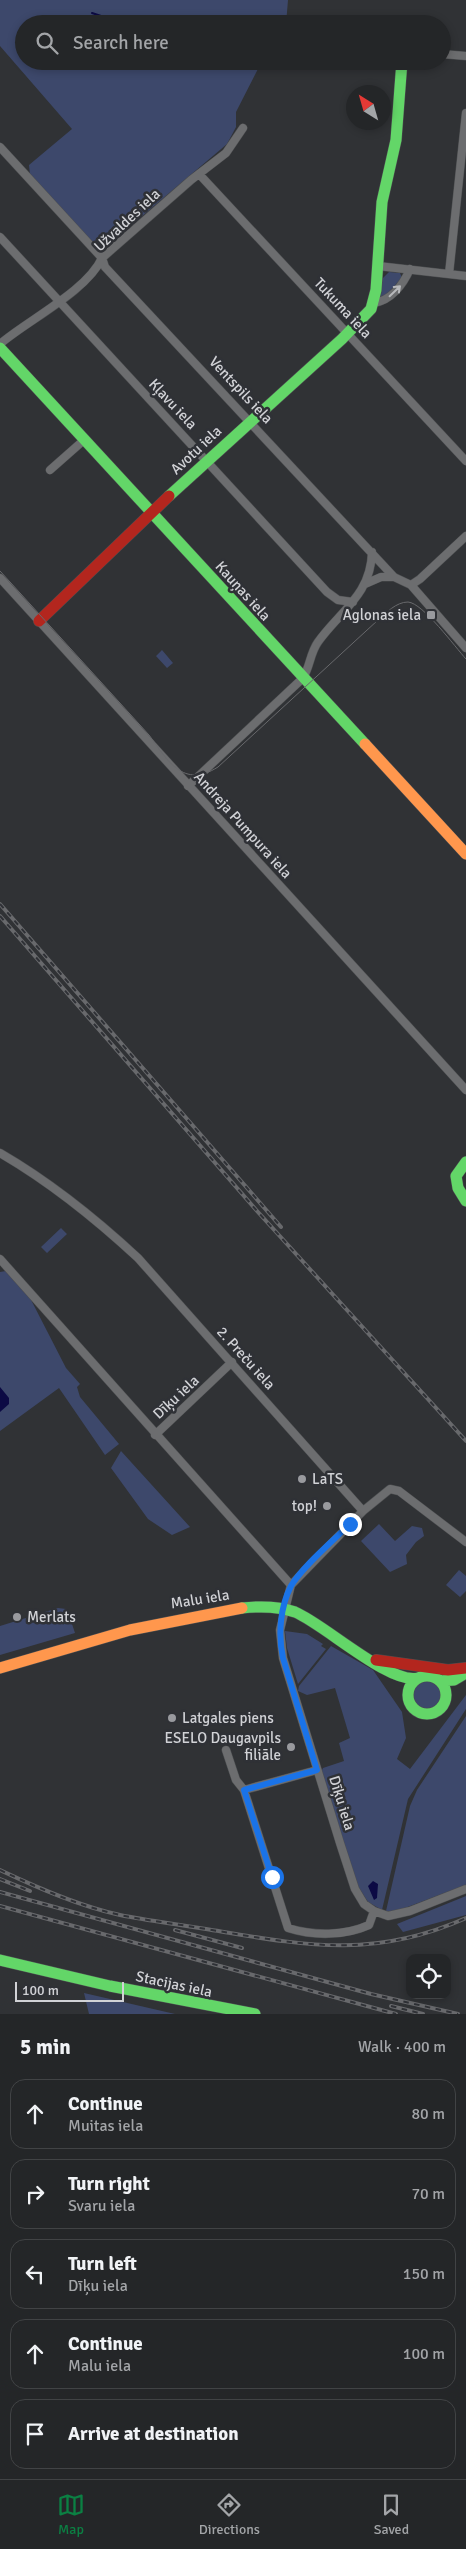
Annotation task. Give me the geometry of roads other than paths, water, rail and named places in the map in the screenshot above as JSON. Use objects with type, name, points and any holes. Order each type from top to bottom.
[{"type":"street","points":[[451,55],[466,56]]},
{"type":"street","points":[[374,303],[382,202],[396,140],[401,70]]},
{"type":"street","points":[[449,274],[466,113]]},
{"type":"street","name":"Užvaldes iela","points":[[0,346],[60,301],[92,274],[102,258],[226,153],[243,128]]},
{"type":"street","name":"Ventspils iela","points":[[0,147],[102,258],[105,266],[251,420],[394,577],[411,585],[466,648]]},
{"type":"street","name":"Tukuma iela","points":[[199,174],[466,461]]},
{"type":"street","name":"Kļavu iela","points":[[0,237],[327,592],[338,600],[353,602]]},
{"type":"street","points":[[378,266],[466,276]]},
{"type":"street","name":"Avotu iela","points":[[39,621],[206,460],[348,334],[366,316],[374,303],[385,301],[405,282],[410,269]]},
{"type":"street","name":"Kauņas iela","points":[[0,346],[303,678],[464,849]]},
{"type":"street","points":[[50,470],[84,440]]},
{"type":"street","points":[[411,585],[420,579],[466,536]]},
{"type":"street","points":[[188,786],[303,678],[309,669],[318,642],[353,602],[365,584],[372,570],[372,552]]},
{"type":"street","points":[[365,584],[381,577],[394,577]]},
{"type":"street","name":"Andreja Pumpura iela","points":[[0,578],[466,1090]]},
{"type":"street","name":"2. Preču iela","points":[[0,1153],[43,1180],[112,1234],[138,1258],[363,1511]]},
{"type":"street","points":[[466,1162],[456,1176],[458,1188],[466,1201]]},
{"type":"street","points":[[0,1259],[155,1435]]},
{"type":"street","name":"Dīķu iela","points":[[232,1362],[155,1435],[292,1586]]},
{"type":"street","points":[[284,1608],[292,1586],[363,1511],[390,1490],[399,1491],[466,1542]]},
{"type":"street","name":"Malu iela","points":[[0,1668],[160,1621],[259,1605],[284,1608],[297,1612],[382,1667]]},
{"type":"street","name":"Dīķu iela","points":[[284,1608],[280,1630],[280,1644],[317,1770],[355,1889],[364,1904],[374,1911]]},
{"type":"street","points":[[371,1659],[448,1670],[466,1668]]},
{"type":"street","points":[[382,1667],[410,1680],[427,1676],[440,1681],[454,1680],[466,1673]]},
{"type":"street","points":[[382,1667],[399,1681],[408,1692],[412,1706],[424,1714],[438,1710],[451,1690],[466,1680]]},
{"type":"street","points":[[408,1692],[411,1684],[418,1678]]},
{"type":"street","points":[[440,1681],[446,1697]]},
{"type":"street","points":[[226,1750],[236,1780],[244,1790],[288,1928],[306,1934],[354,1930],[369,1925],[374,1911],[383,1915],[397,1914],[466,1889]]},
{"type":"street","points":[[244,1790],[317,1770]]},
{"type":"street","name":"Stacijas iela","points":[[0,1960],[226,2012],[255,2014]]},
{"type":"waterway","points":[[92,13],[98,15]]},
{"type":"tram line","points":[[0,571],[149,735],[170,762],[178,769],[195,775],[206,773],[218,767],[384,614],[399,604],[408,602],[422,610],[466,659]]},
{"type":"railway","points":[[0,904],[281,1227]]},
{"type":"railway","points":[[0,916],[257,1211],[466,1441]]},
{"type":"railway","points":[[0,1870],[59,1896],[89,1907],[120,1915],[306,1944],[368,1944],[399,1940],[432,1931],[466,1918]]},
{"type":"railway","points":[[0,1879],[30,1891]]},
{"type":"railway","points":[[0,1892],[371,1994],[458,2014]]},
{"type":"railway","points":[[0,1906],[396,2014]]},
{"type":"railway","points":[[175,1930],[242,1948]]},
{"type":"railway","points":[[391,2006],[423,2014]]},
{"type":"place","name":"Aglonas iela","points":[[431,615]]},
{"type":"place","name":"LaTS","points":[[302,1479]]},
{"type":"place","name":"top!","points":[[327,1506]]},
{"type":"place","name":"Merlats","points":[[17,1617]]},
{"type":"place","name":"Latgales piens","points":[[172,1718]]},
{"type":"place","name":"ESELO Daugavpils filiāle","points":[[291,1747]]}]
